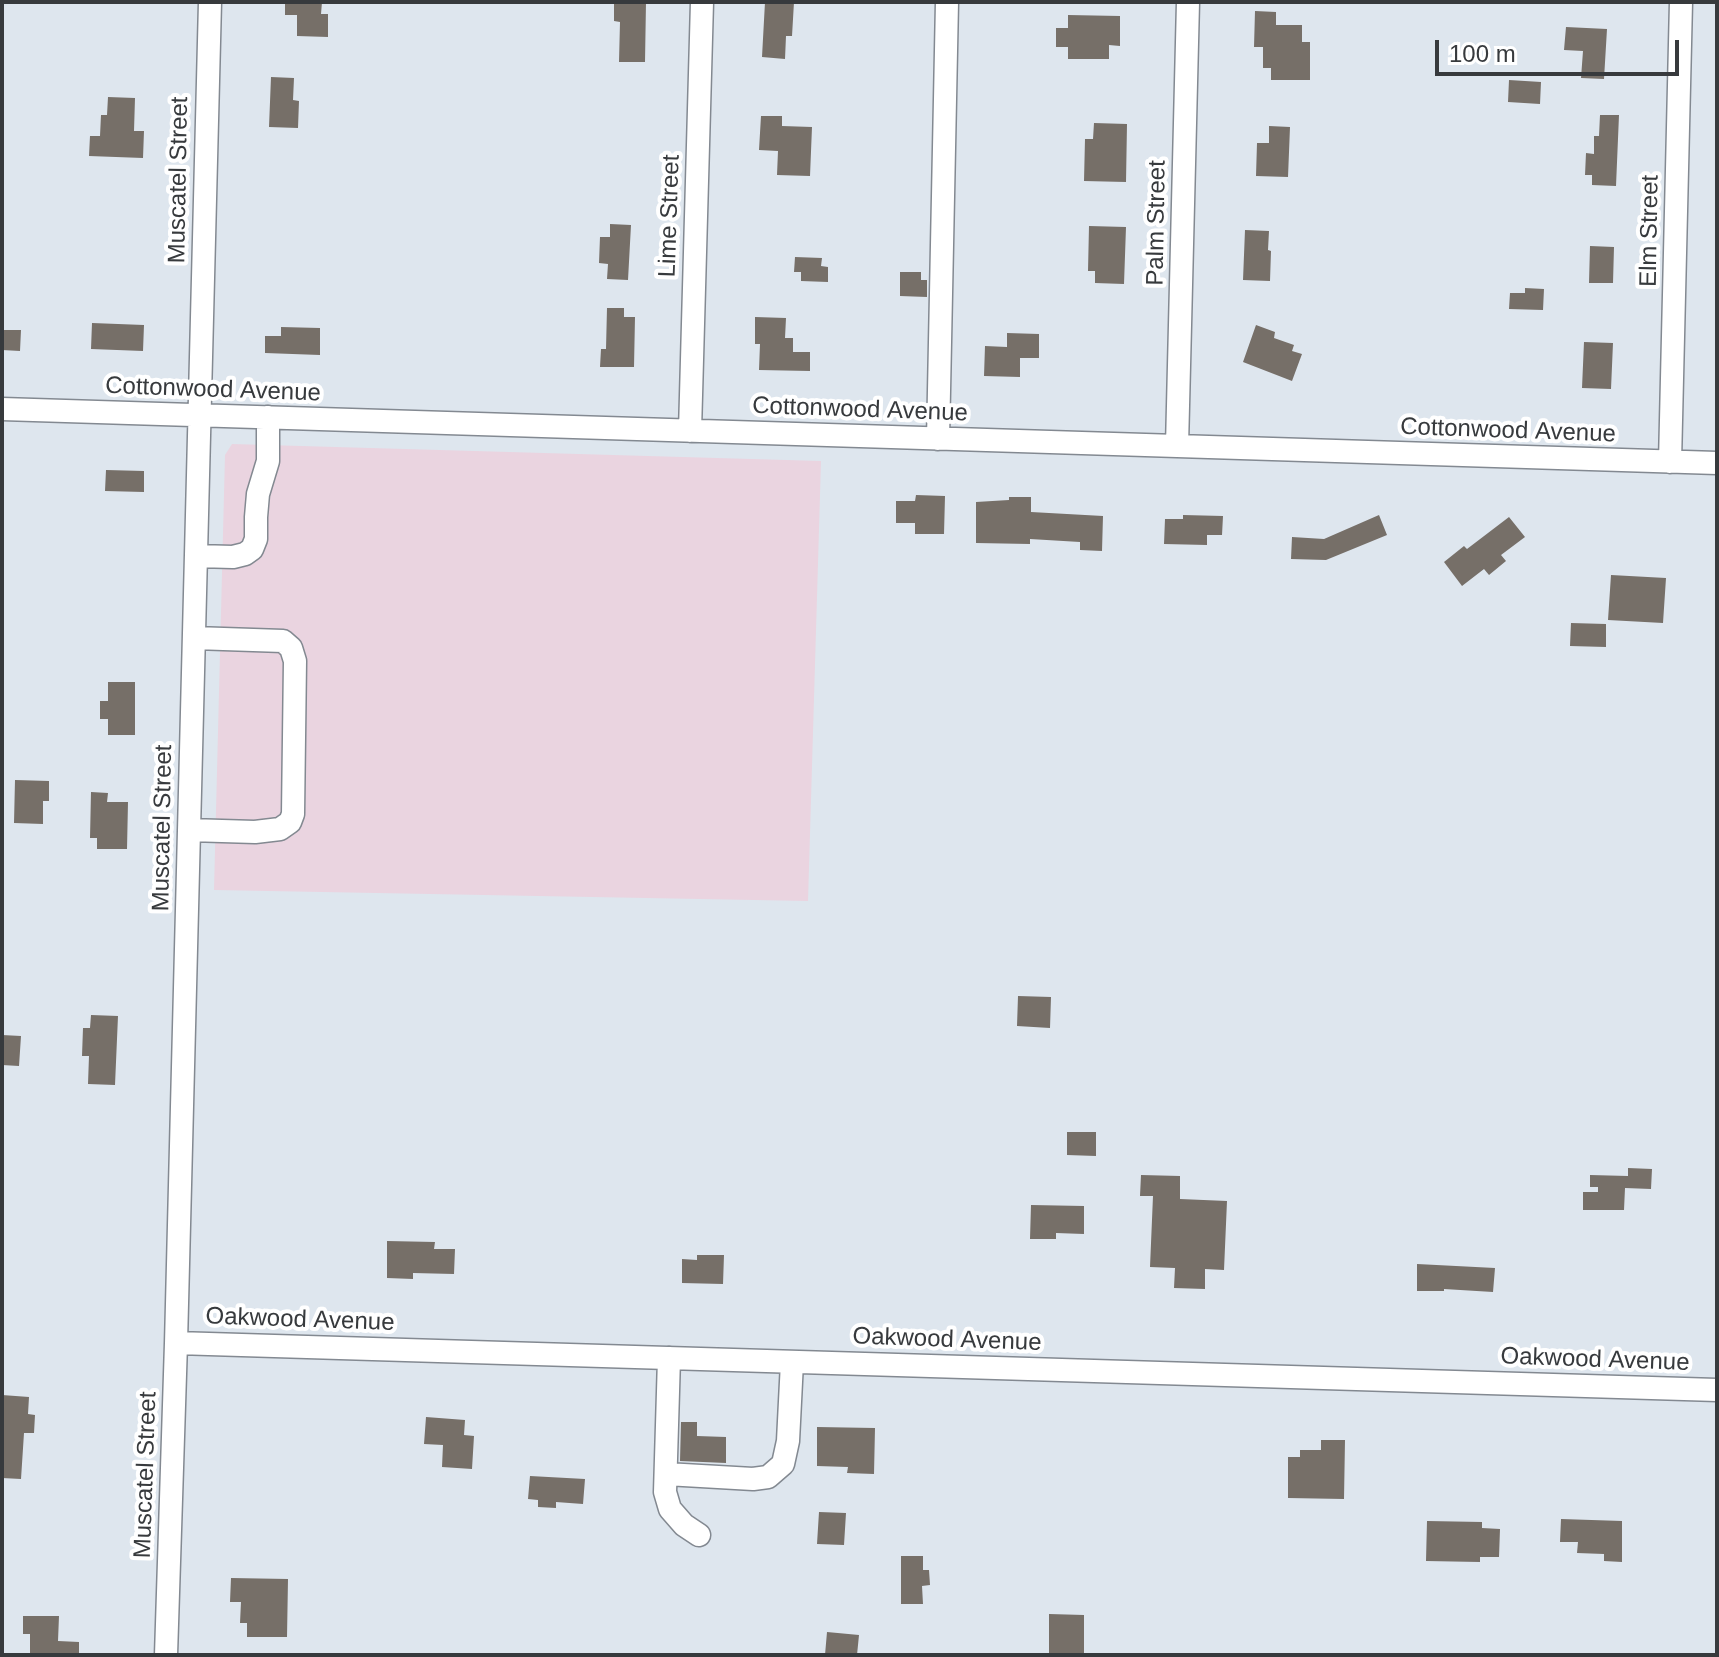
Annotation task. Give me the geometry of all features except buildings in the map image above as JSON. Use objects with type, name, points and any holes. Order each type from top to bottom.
[{"type":"street","name":"Muscatel Street","points":[[166,1655],[210,2]]},
{"type":"street","name":"Lime Street","points":[[690,431],[702,2]]},
{"type":"street","points":[[938,439],[947,2]]},
{"type":"street","name":"Palm Street","points":[[1177,446],[1188,2]]},
{"type":"street","name":"Elm Street","points":[[1670,462],[1681,2]]},
{"type":"street","name":"Cottonwood Avenue","points":[[2,409],[1717,463]]},
{"type":"street","points":[[196,556],[233,557],[252,549],[256,539],[258,494],[268,461],[268,417]]},
{"type":"street","points":[[189,830],[255,832],[280,829],[290,822],[293,814],[295,661],[291,648],[283,641],[194,638]]},
{"type":"street","name":"Oakwood Avenue","points":[[176,1343],[1717,1390]]},
{"type":"street","points":[[669,1358],[665,1492],[670,1509],[684,1525],[699,1535]]},
{"type":"street","points":[[666,1474],[753,1479],[768,1477],[783,1464],[788,1441],[792,1362]]},
{"type":"shaded area","points":[[232,444],[821,461],[808,901],[214,890],[225,455]]}]
